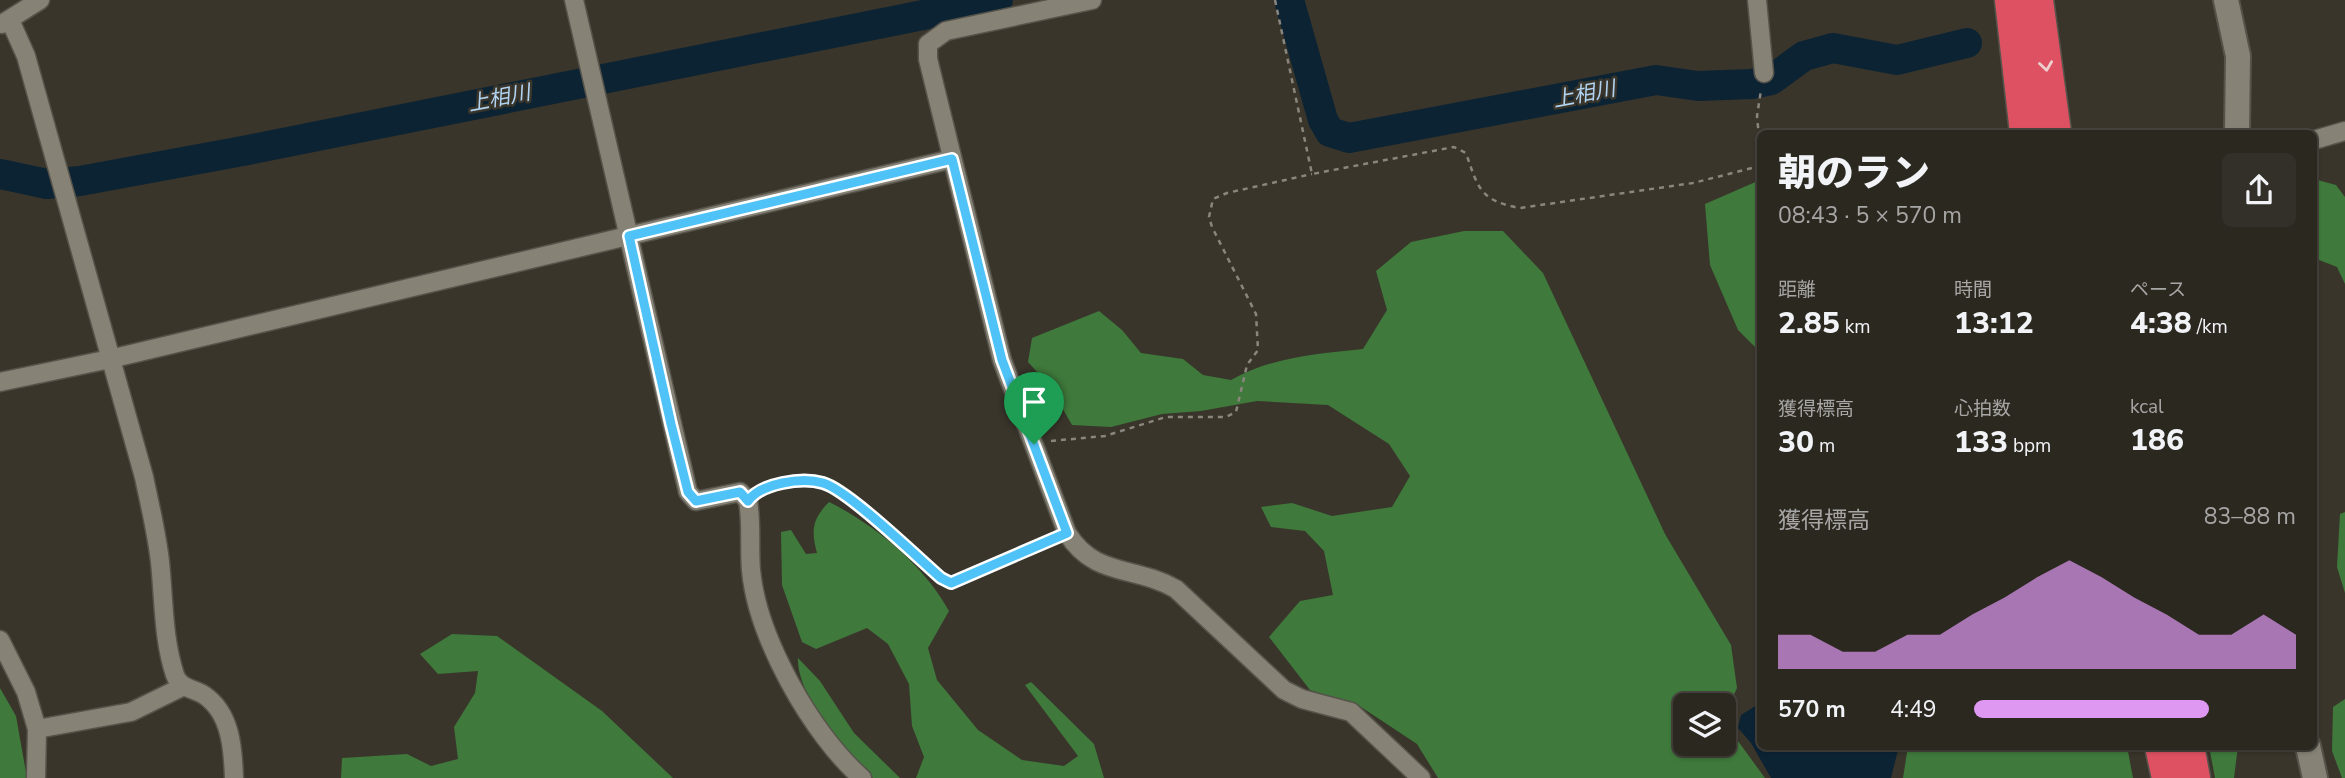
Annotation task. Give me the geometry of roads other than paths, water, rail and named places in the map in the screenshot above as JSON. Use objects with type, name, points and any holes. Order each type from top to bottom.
[{"type":"highway","points":[[2011,0],[2026,130]]},
{"type":"highway","points":[[2037,0],[2055,130]]},
{"type":"highway","points":[[2162,750],[2168,778]]},
{"type":"highway","points":[[2189,750],[2194,778]]},
{"type":"street","points":[[40,0],[5,23],[26,55],[149,500],[160,563],[167,642],[176,678],[182,687],[203,694],[217,706],[227,722],[234,778]]},
{"type":"street","points":[[574,0],[688,492],[696,501],[740,492],[748,501],[751,570],[760,618],[773,649],[815,723],[842,761],[862,778]]},
{"type":"street","points":[[1092,0],[946,31],[928,44],[928,59],[992,324],[1067,533],[1087,559],[1159,579],[1176,589],[1284,690],[1301,699],[1351,712],[1421,778]]},
{"type":"street","points":[[1757,0],[1764,73]]},
{"type":"street","points":[[2226,0],[2238,56],[2237,130]]},
{"type":"street","points":[[2317,139],[2345,131]]},
{"type":"street","points":[[0,382],[110,359],[952,159]]},
{"type":"street","points":[[0,640],[26,692],[37,729],[36,778]]},
{"type":"street","points":[[37,729],[131,712],[182,687]]},
{"type":"street","points":[[2309,750],[2315,778]]},
{"type":"water","points":[[1757,705],[1757,750],[1898,750],[1891,778],[1771,778],[1751,743],[1738,728],[1741,715]]},
{"type":"waterway","name":"上相川","points":[[0,174],[47,184],[80,181],[998,0]]},
{"type":"waterway","name":"上相川","points":[[1289,0],[1323,120],[1330,132],[1349,138],[1656,80],[1698,86],[1752,84],[1771,80],[1804,56],[1833,48],[1897,60],[1967,43]]}]
